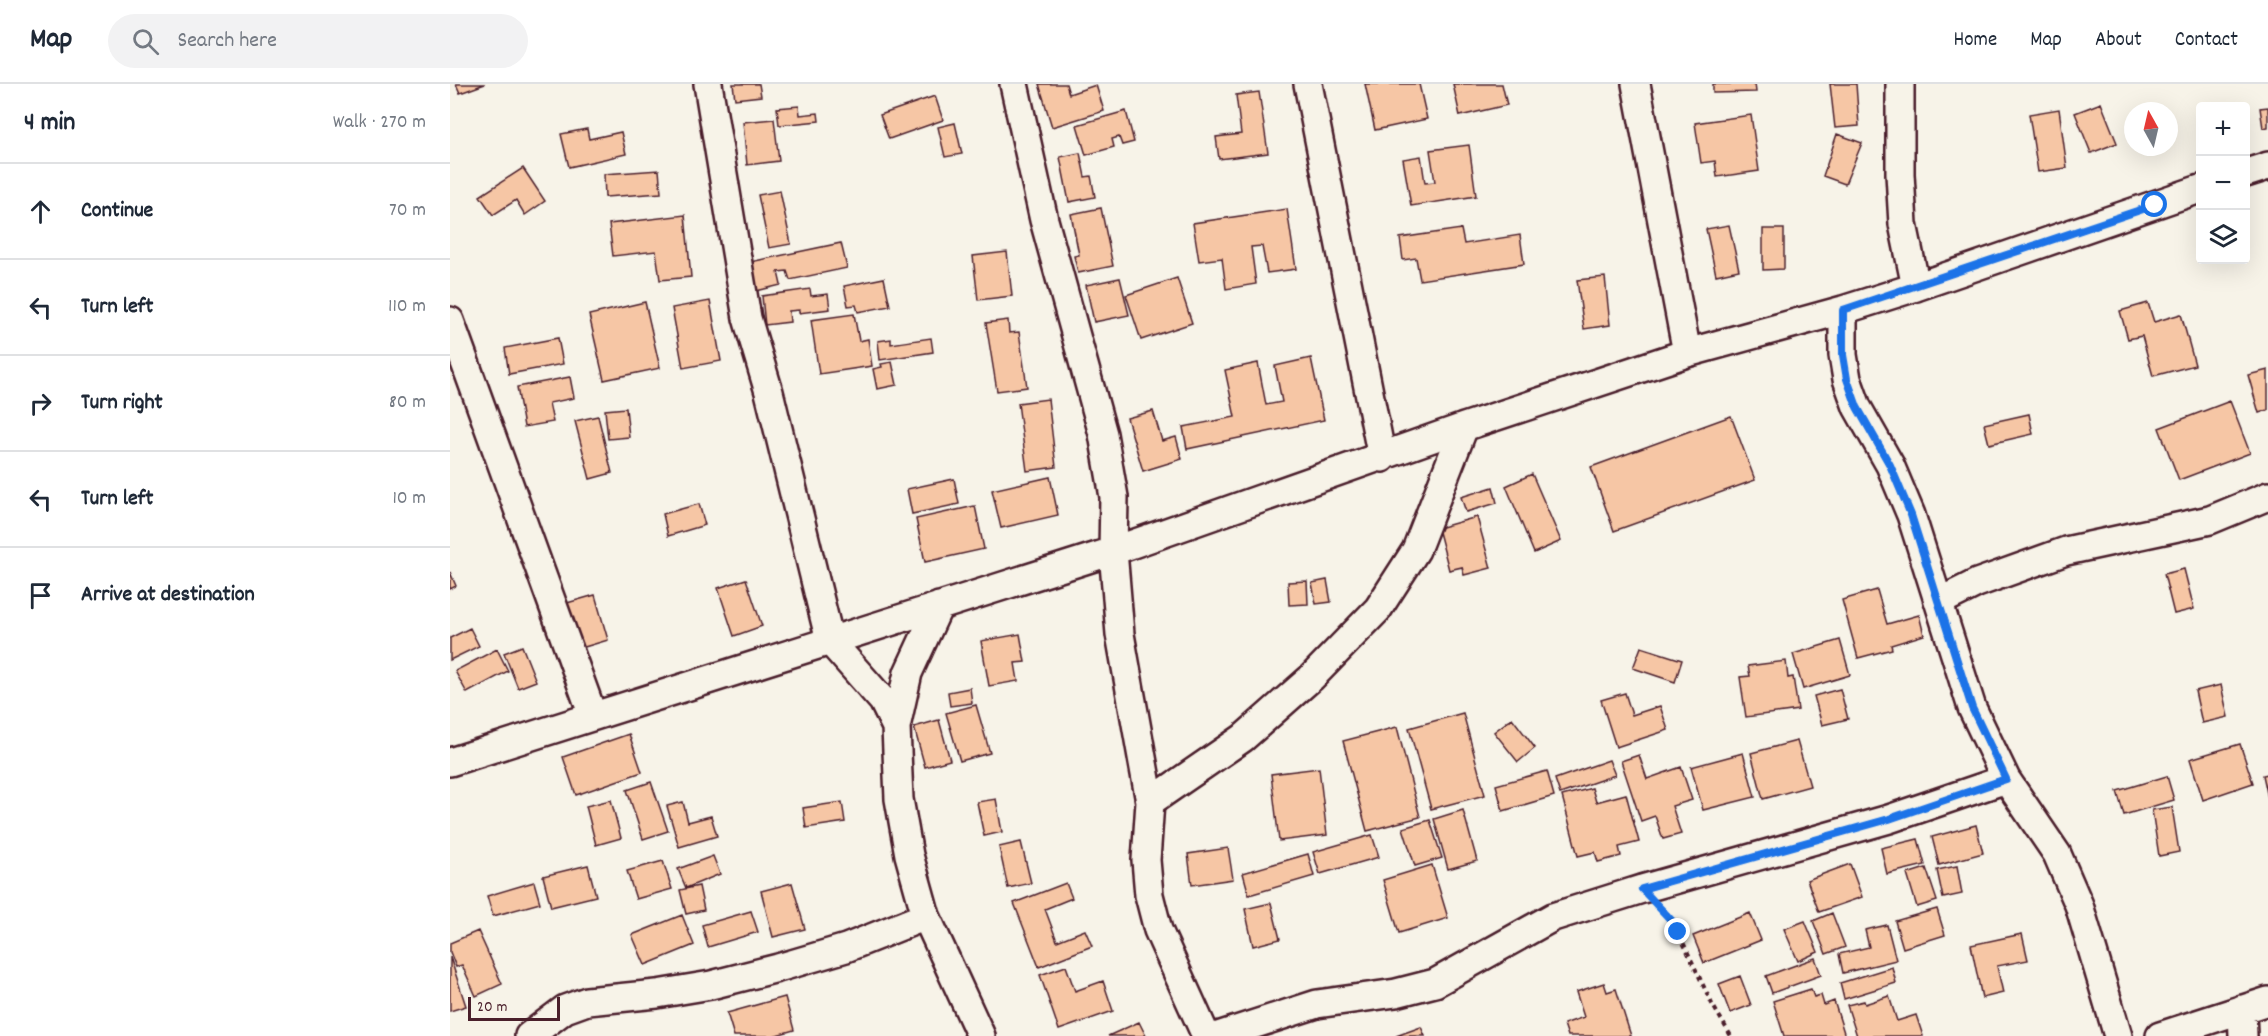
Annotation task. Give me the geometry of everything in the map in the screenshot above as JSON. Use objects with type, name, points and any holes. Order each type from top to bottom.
[{"type":"street","points":[[708,84],[747,318],[769,392],[830,641],[883,701],[896,727]]},
{"type":"street","points":[[1014,84],[1044,220],[1103,434],[1114,497],[1113,551],[1120,634],[1150,802],[1146,860],[1149,895],[1158,930],[1206,1036]]},
{"type":"street","points":[[1308,84],[1382,458]]},
{"type":"street","points":[[1636,84],[1688,353]]},
{"type":"street","points":[[1900,84],[1900,174],[1903,224],[1916,287]]},
{"type":"street","points":[[2250,172],[2268,165]]},
{"type":"street","points":[[450,762],[1113,551],[1382,458],[1464,427],[1688,353],[1916,287],[2196,190]]},
{"type":"street","points":[[1843,310],[1843,355],[1847,379],[1857,407],[1890,465],[1911,515],[1972,708],[2006,779],[2062,864],[2079,905],[2118,1036]]},
{"type":"street","points":[[450,321],[593,716]]},
{"type":"street","points":[[1150,802],[1243,738],[1311,678],[1378,609],[1416,549],[1464,427]]},
{"type":"street","points":[[1939,602],[1977,583],[2066,551],[2211,520],[2268,496]]},
{"type":"street","points":[[939,606],[908,673],[896,727],[899,799],[909,855],[926,916],[981,1036]]},
{"type":"street","points":[[1218,1036],[1317,1004],[1396,993],[1435,983],[1552,917],[1889,819],[2006,779]]},
{"type":"street","points":[[529,1036],[565,1009],[587,1001],[711,985],[767,971],[846,948],[926,916]]},
{"type":"street","points":[[2160,1036],[2268,1000]]},
{"type":"street","points":[[2242,1009],[2243,1036]]},
{"type":"path","points":[[1642,889],[1672,921],[1712,1004],[1731,1036]]},
{"type":"building","points":[[456,84],[485,84],[460,93]]},
{"type":"building","points":[[733,84],[759,84],[761,96],[735,99]]},
{"type":"building","points":[[1039,84],[1066,84],[1069,94],[1096,85],[1104,111],[1052,127]]},
{"type":"building","points":[[1365,84],[1419,84],[1427,119],[1375,130]]},
{"type":"building","points":[[1453,84],[1502,84],[1507,105],[1460,116]]},
{"type":"building","points":[[1713,84],[1755,84],[1756,92],[1713,93]]},
{"type":"building","points":[[1830,84],[1856,84],[1859,126],[1835,128]]},
{"type":"building","points":[[1259,92],[1268,153],[1219,159],[1216,137],[1241,134],[1236,95]]},
{"type":"building","points":[[935,96],[943,120],[889,139],[880,115]]},
{"type":"building","points":[[2101,103],[2117,143],[2091,153],[2075,113]]},
{"type":"building","points":[[799,106],[800,115],[818,113],[819,121],[779,125],[777,108]]},
{"type":"building","points":[[2268,107],[2268,127],[2263,128],[2260,108]]},
{"type":"building","points":[[2059,109],[2067,168],[2038,172],[2029,114]]},
{"type":"building","points":[[1126,111],[1134,142],[1122,145],[1119,137],[1112,139],[1114,147],[1086,155],[1077,125]]},
{"type":"building","points":[[1751,115],[1759,171],[1717,177],[1715,161],[1701,163],[1695,123]]},
{"type":"building","points":[[774,119],[779,161],[747,165],[743,122]]},
{"type":"building","points":[[955,123],[962,154],[945,157],[938,127]]},
{"type":"building","points":[[587,129],[589,139],[621,132],[626,154],[569,167],[561,134]]},
{"type":"building","points":[[1837,134],[1862,143],[1845,184],[1823,176]]},
{"type":"building","points":[[1469,145],[1476,196],[1411,206],[1403,159],[1421,156],[1425,183],[1435,182],[1430,150]]},
{"type":"building","points":[[1080,153],[1085,177],[1091,176],[1095,197],[1069,202],[1060,157]]},
{"type":"building","points":[[523,168],[545,201],[525,215],[516,200],[493,215],[480,196]]},
{"type":"building","points":[[659,170],[661,193],[605,197],[604,174]]},
{"type":"building","points":[[780,191],[791,244],[769,248],[758,195]]},
{"type":"building","points":[[1101,208],[1113,266],[1078,273],[1074,256],[1079,255],[1071,214]]},
{"type":"building","points":[[1287,209],[1296,269],[1267,273],[1262,246],[1251,247],[1256,284],[1226,289],[1222,258],[1199,261],[1193,223]]},
{"type":"building","points":[[685,215],[691,277],[660,280],[656,251],[613,256],[609,224]]},
{"type":"building","points":[[1729,225],[1739,270],[1716,275],[1706,229]]},
{"type":"building","points":[[1461,229],[1464,244],[1520,235],[1524,264],[1420,280],[1416,258],[1403,260],[1400,238]]},
{"type":"building","points":[[1763,229],[1784,229],[1784,269],[1763,270]]},
{"type":"building","points":[[841,243],[847,268],[790,280],[787,271],[778,272],[781,285],[756,291],[750,262]]},
{"type":"building","points":[[1007,252],[1012,296],[978,300],[973,256]]},
{"type":"building","points":[[1605,277],[1610,325],[1584,329],[1577,280]]},
{"type":"building","points":[[884,278],[890,306],[858,312],[856,305],[848,306],[844,286]]},
{"type":"building","points":[[1120,278],[1129,315],[1094,322],[1086,285]]},
{"type":"building","points":[[1177,278],[1192,323],[1141,340],[1126,295]]},
{"type":"building","points":[[810,289],[811,296],[828,294],[830,309],[799,313],[799,310],[789,311],[790,322],[765,325],[762,296]]},
{"type":"building","points":[[710,301],[721,361],[683,368],[672,308]]},
{"type":"building","points":[[645,302],[660,368],[604,380],[589,315]]},
{"type":"building","points":[[2148,303],[2154,322],[2181,314],[2195,365],[2153,376],[2142,336],[2128,339],[2120,311]]},
{"type":"building","points":[[854,314],[859,341],[868,339],[872,366],[819,374],[811,320]]},
{"type":"building","points":[[1008,320],[1009,333],[1019,332],[1027,387],[997,391],[986,323]]},
{"type":"building","points":[[558,338],[563,364],[509,374],[505,348]]},
{"type":"building","points":[[931,338],[933,352],[880,360],[878,341],[891,339],[891,344]]},
{"type":"building","points":[[1311,358],[1324,420],[1187,449],[1183,427],[1235,417],[1225,370],[1258,363],[1266,405],[1282,402],[1275,366]]},
{"type":"building","points":[[892,362],[897,385],[877,389],[873,369],[882,367],[881,364]]},
{"type":"building","points":[[2268,370],[2268,410],[2259,413],[2248,375]]},
{"type":"building","points":[[570,377],[574,398],[549,403],[553,422],[524,427],[517,387]]},
{"type":"building","points":[[1048,399],[1056,467],[1027,471],[1018,403]]},
{"type":"building","points":[[2230,401],[2250,453],[2179,480],[2159,428]]},
{"type":"building","points":[[626,408],[629,437],[608,439],[605,410]]},
{"type":"building","points":[[1153,411],[1162,441],[1176,437],[1182,459],[1143,471],[1127,418]]},
{"type":"building","points":[[2029,414],[2033,434],[1989,444],[1984,424]]},
{"type":"building","points":[[598,416],[612,473],[590,479],[575,421]]},
{"type":"building","points":[[1731,416],[1755,480],[1614,531],[1591,467]]},
{"type":"building","points":[[1532,474],[1561,541],[1534,553],[1506,486]]},
{"type":"building","points":[[1050,477],[1058,515],[1001,528],[992,490]]},
{"type":"building","points":[[954,479],[959,504],[912,514],[907,489]]},
{"type":"building","points":[[1493,487],[1497,503],[1466,512],[1461,497]]},
{"type":"building","points":[[699,504],[705,525],[668,536],[663,514]]},
{"type":"building","points":[[975,506],[984,549],[925,562],[916,519]]},
{"type":"building","points":[[1477,517],[1491,568],[1464,575],[1462,567],[1449,570],[1438,528]]},
{"type":"building","points":[[2184,569],[2194,609],[2174,614],[2164,574]]},
{"type":"building","points":[[450,572],[456,586],[450,589]]},
{"type":"building","points":[[746,579],[762,626],[734,636],[718,588]]},
{"type":"building","points":[[1327,580],[1331,602],[1316,604],[1312,583]]},
{"type":"building","points":[[1307,581],[1308,604],[1289,605],[1288,582]]},
{"type":"building","points":[[1877,590],[1887,624],[1919,615],[1924,635],[1891,645],[1892,649],[1858,658],[1842,600]]},
{"type":"building","points":[[595,595],[608,640],[581,648],[567,603]]},
{"type":"building","points":[[470,628],[479,646],[450,660],[450,638]]},
{"type":"building","points":[[1020,634],[1025,662],[1015,663],[1018,681],[989,686],[981,641]]},
{"type":"building","points":[[1840,640],[1850,675],[1803,689],[1793,654]]},
{"type":"building","points":[[522,646],[536,681],[518,688],[504,653]]},
{"type":"building","points":[[1641,647],[1682,660],[1675,682],[1633,668]]},
{"type":"building","points":[[497,649],[508,671],[467,693],[455,671]]},
{"type":"building","points":[[1786,661],[1788,678],[1793,677],[1798,710],[1746,717],[1740,677],[1750,676],[1748,666]]},
{"type":"building","points":[[2221,685],[2228,717],[2202,723],[2195,691]]},
{"type":"building","points":[[970,688],[972,703],[950,706],[948,692]]},
{"type":"building","points":[[1840,689],[1848,719],[1822,725],[1814,696]]},
{"type":"building","points":[[1625,693],[1632,715],[1660,706],[1668,730],[1616,747],[1601,700]]},
{"type":"building","points":[[976,705],[990,753],[960,761],[946,713]]},
{"type":"building","points":[[1463,713],[1485,795],[1431,809],[1409,728]]},
{"type":"building","points":[[1512,718],[1535,748],[1518,762],[1494,732]]},
{"type":"building","points":[[939,720],[950,760],[925,767],[914,727]]},
{"type":"building","points":[[1397,727],[1420,817],[1367,831],[1343,741]]},
{"type":"building","points":[[629,734],[642,772],[576,795],[563,757]]},
{"type":"building","points":[[1797,741],[1810,786],[1763,799],[1751,753]]},
{"type":"building","points":[[2240,744],[2253,783],[2203,800],[2190,759]]},
{"type":"building","points":[[1743,753],[1755,797],[1703,810],[1691,767]]},
{"type":"building","points":[[1639,755],[1647,779],[1681,767],[1692,800],[1672,806],[1681,834],[1663,839],[1655,816],[1641,821],[1621,761]]},
{"type":"building","points":[[1609,760],[1615,775],[1560,794],[1555,779]]},
{"type":"building","points":[[1319,768],[1327,835],[1279,841],[1271,774]]},
{"type":"building","points":[[1547,771],[1554,796],[1503,811],[1496,785]]},
{"type":"building","points":[[2268,774],[2268,798],[2263,775]]},
{"type":"building","points":[[2167,776],[2174,800],[2124,815],[2117,791]]},
{"type":"building","points":[[651,782],[668,831],[643,839],[627,790]]},
{"type":"building","points":[[1592,788],[1596,802],[1626,794],[1639,842],[1619,847],[1621,856],[1598,862],[1595,852],[1578,856],[1562,796]]},
{"type":"building","points":[[996,799],[1002,832],[984,836],[977,802]]},
{"type":"building","points":[[611,800],[621,838],[596,845],[586,806]]},
{"type":"building","points":[[683,802],[688,822],[711,816],[717,836],[679,847],[667,806]]},
{"type":"building","points":[[842,802],[845,822],[806,828],[803,808]]},
{"type":"building","points":[[2172,807],[2179,852],[2159,856],[2152,810]]},
{"type":"building","points":[[1463,810],[1477,861],[1448,869],[1434,819]]},
{"type":"building","points":[[1430,820],[1442,858],[1415,866],[1403,828]]},
{"type":"building","points":[[1976,825],[1983,853],[1939,865],[1932,837]]},
{"type":"building","points":[[1372,835],[1379,857],[1320,874],[1313,852]]},
{"type":"building","points":[[1918,839],[1925,865],[1887,874],[1881,848]]},
{"type":"building","points":[[1021,842],[1031,883],[1008,888],[999,847]]},
{"type":"building","points":[[1228,848],[1233,879],[1192,885],[1188,854]]},
{"type":"building","points":[[1308,854],[1314,876],[1249,895],[1243,873]]},
{"type":"building","points":[[713,856],[720,874],[686,888],[678,869]]},
{"type":"building","points":[[663,861],[672,889],[636,899],[627,871]]},
{"type":"building","points":[[1850,864],[1862,897],[1819,912],[1807,880]]},
{"type":"building","points":[[588,865],[596,896],[551,907],[543,876]]},
{"type":"building","points":[[1432,865],[1448,918],[1399,933],[1383,880]]},
{"type":"building","points":[[1957,866],[1962,894],[1943,898],[1937,870]]},
{"type":"building","points":[[1926,868],[1937,901],[1917,907],[1907,874]]},
{"type":"building","points":[[534,882],[540,903],[493,916],[487,896]]},
{"type":"building","points":[[792,883],[805,929],[773,937],[761,891]]},
{"type":"building","points":[[1066,883],[1072,898],[1045,909],[1057,941],[1085,930],[1092,946],[1039,967],[1014,903]]},
{"type":"building","points":[[699,886],[704,910],[686,914],[680,890]]},
{"type":"building","points":[[1271,903],[1280,939],[1253,946],[1245,909]]},
{"type":"building","points":[[1937,909],[1945,935],[1903,948],[1895,921]]},
{"type":"building","points":[[751,911],[758,932],[708,947],[702,925]]},
{"type":"building","points":[[1750,913],[1761,940],[1704,963],[1693,936]]},
{"type":"building","points":[[1832,913],[1845,947],[1826,954],[1813,921]]},
{"type":"building","points":[[682,915],[694,945],[645,965],[632,935]]},
{"type":"building","points":[[1805,921],[1818,952],[1798,961],[1784,929]]},
{"type":"building","points":[[1887,925],[1896,960],[1843,973],[1839,954],[1869,947],[1865,930]]},
{"type":"building","points":[[478,931],[502,984],[476,996],[462,965],[456,967],[450,952],[450,943]]},
{"type":"building","points":[[2022,934],[2028,960],[1997,966],[2003,993],[1982,998],[1971,945]]},
{"type":"building","points":[[450,957],[466,1006],[450,1011]]},
{"type":"building","points":[[1815,958],[1821,975],[1772,993],[1766,976]]},
{"type":"building","points":[[1066,966],[1075,991],[1103,981],[1113,1011],[1059,1030],[1040,975]]},
{"type":"building","points":[[1892,967],[1896,983],[1844,999],[1840,983]]},
{"type":"building","points":[[1740,976],[1751,1005],[1730,1013],[1719,984]]},
{"type":"building","points":[[1604,983],[1607,992],[1616,989],[1631,1036],[1568,1036],[1564,1024],[1584,1017],[1576,992]]},
{"type":"building","points":[[1811,989],[1814,997],[1821,995],[1824,1005],[1834,1001],[1845,1036],[1784,1036],[1773,1001]]},
{"type":"building","points":[[1889,996],[1897,1021],[1916,1015],[1923,1036],[1857,1036],[1847,1005],[1864,1001],[1865,1004]]},
{"type":"building","points":[[785,997],[794,1030],[773,1036],[734,1036],[727,1013]]},
{"type":"building","points":[[1139,1022],[1146,1036],[1108,1036]]},
{"type":"building","points":[[1421,1027],[1425,1036],[1396,1036]]},
{"type":"route","points":[[1678,932],[1672,921],[1642,889],[1758,858],[1889,819],[2006,779],[1972,708],[1911,515],[1890,465],[1857,407],[1847,379],[1843,355],[1843,310],[2155,205]]}]
